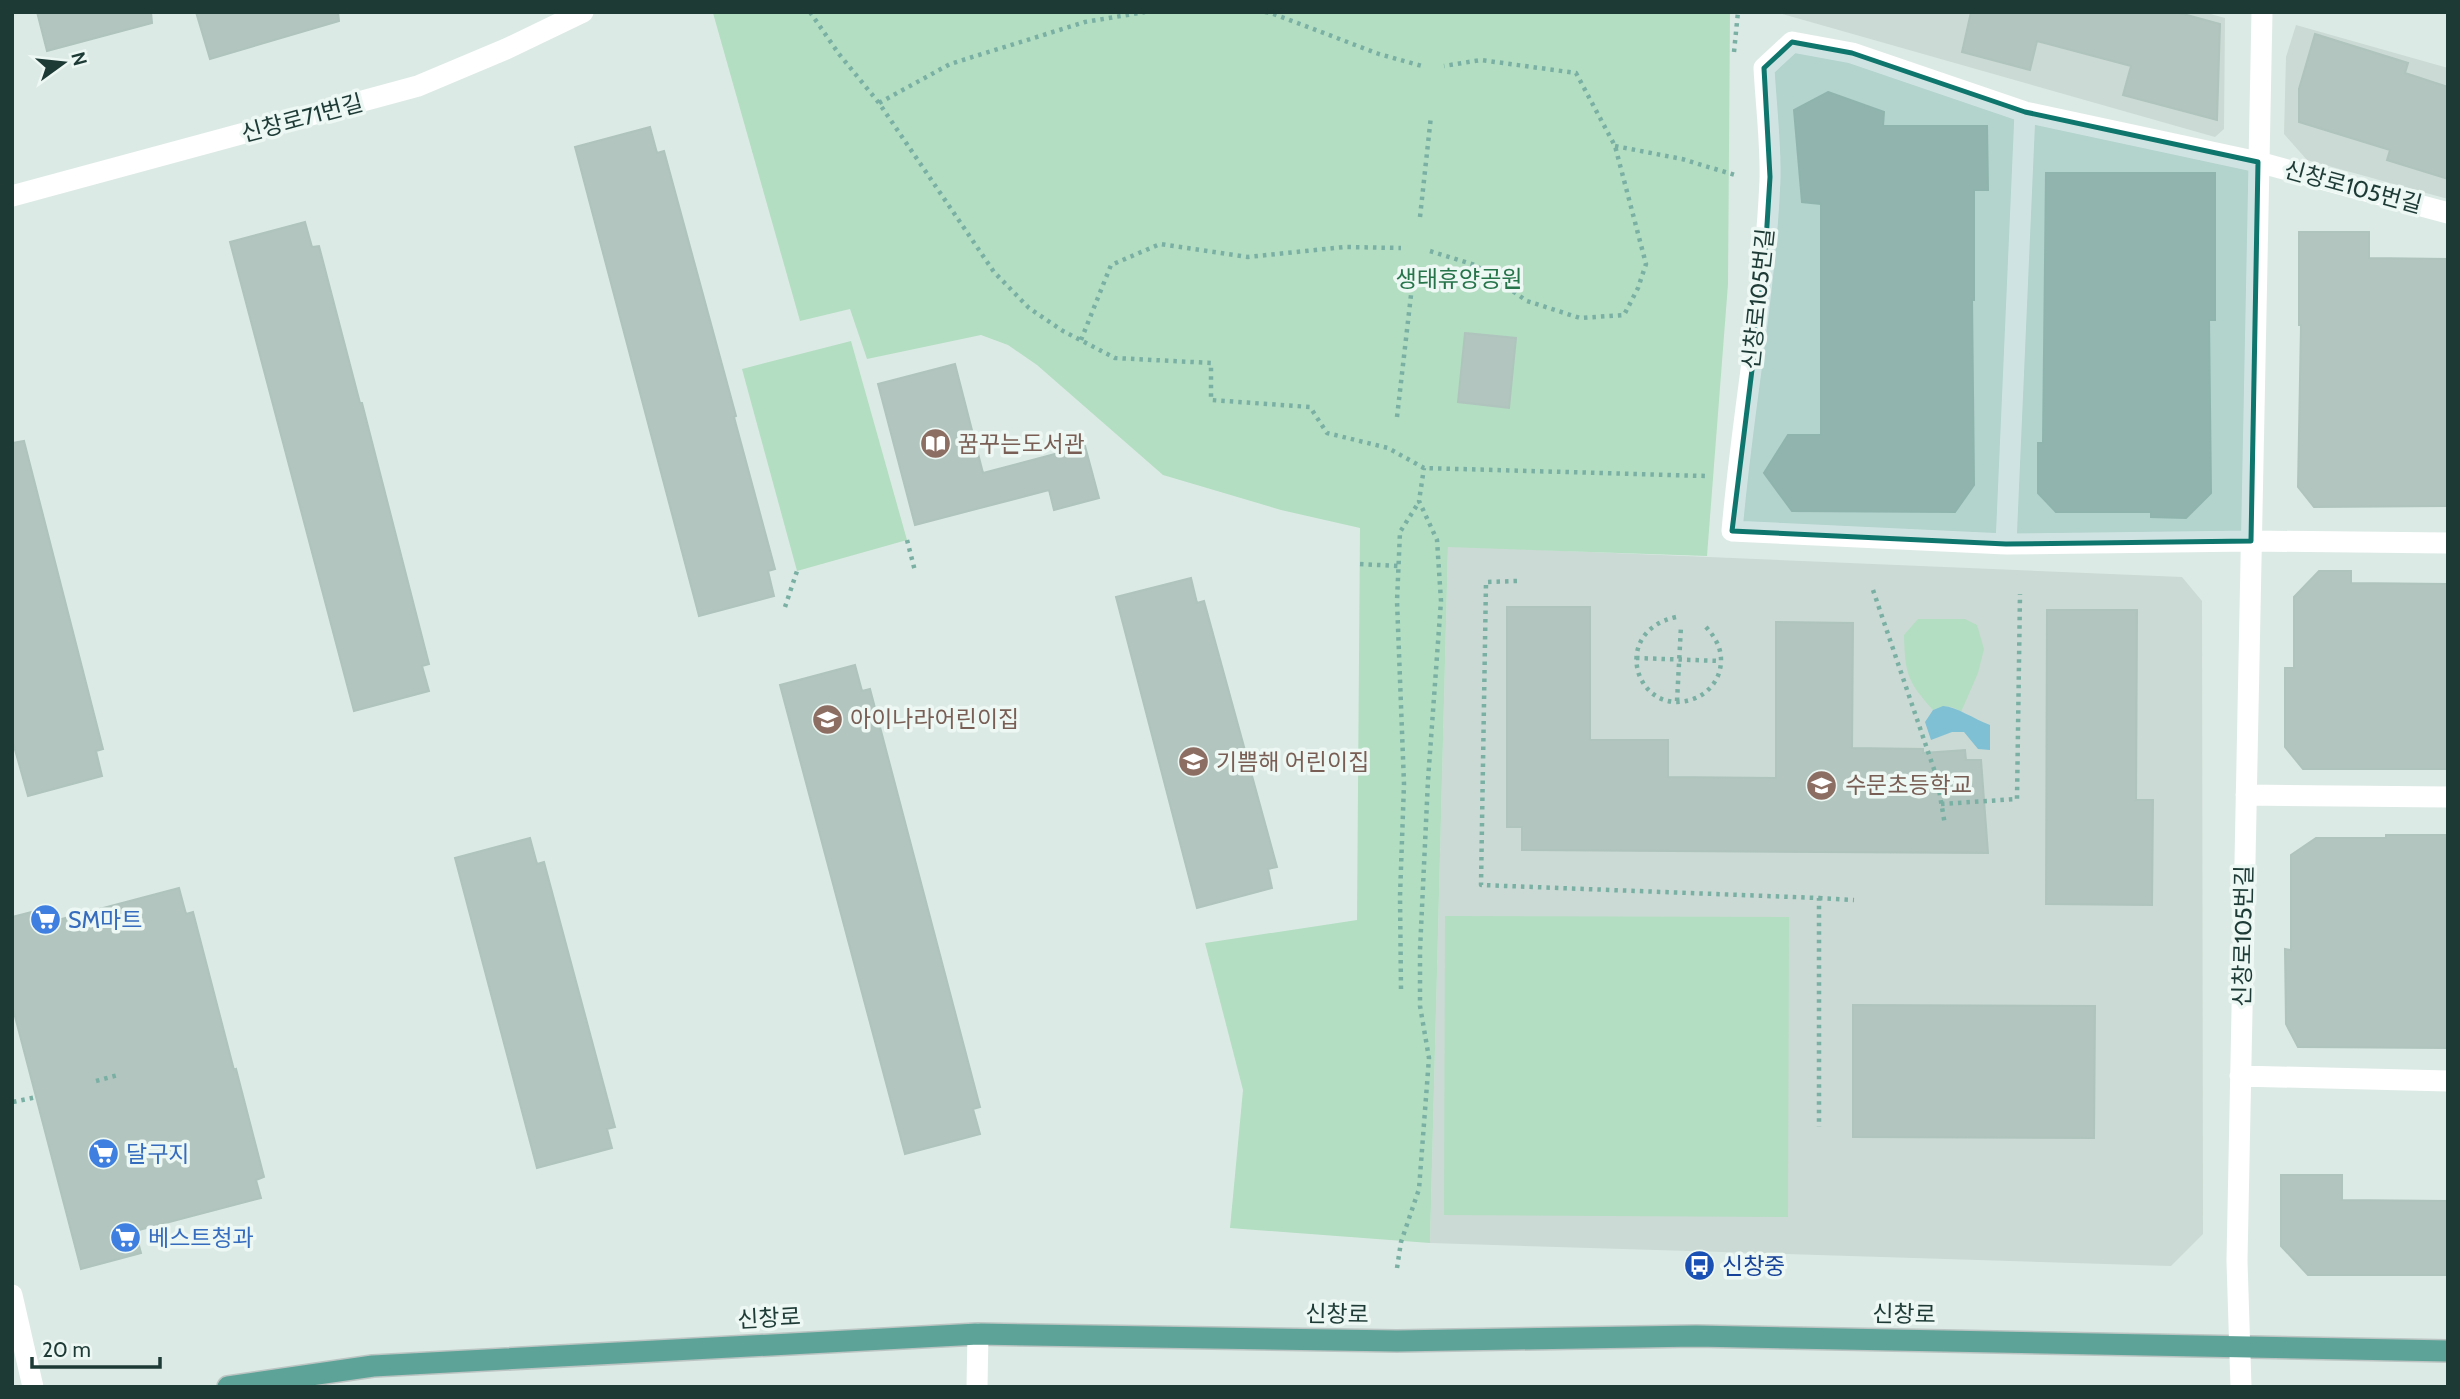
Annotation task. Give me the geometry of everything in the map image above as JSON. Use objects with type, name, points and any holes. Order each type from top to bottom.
[{"type":"main road","name":"신창로","points":[[228,1387],[373,1366],[978,1334],[1396,1341],[1696,1336],[2448,1352]]},
{"type":"street","name":"신창로71번길","points":[[12,196],[418,86],[506,49],[583,12]]},
{"type":"street","name":"신창로105번길","points":[[2241,1387],[2237,1261],[2262,12]]},
{"type":"street","name":"신창로105번길","points":[[2448,212],[2258,162],[2025,111],[1852,53],[1792,42],[1764,68],[1770,177],[1765,260],[1732,531],[2006,544],[2251,541],[2448,543]]},
{"type":"street","points":[[2006,544],[2025,111]]},
{"type":"street","points":[[2246,795],[2448,797]]},
{"type":"street","points":[[2241,1076],[2448,1081]]},
{"type":"street","points":[[12,1295],[33,1387]]},
{"type":"street","points":[[977,1387],[978,1334]]},
{"type":"path","points":[[810,12],[839,54],[879,103],[994,272],[1029,308],[1081,341],[1115,358],[1211,363],[1211,400],[1310,407],[1327,433],[1388,448],[1424,468],[1707,476]]},
{"type":"path","points":[[879,103],[950,64],[1085,22],[1145,12]]},
{"type":"path","points":[[1265,12],[1379,54],[1422,66]]},
{"type":"path","points":[[1734,56],[1738,12]]},
{"type":"path","points":[[1430,251],[1475,265],[1527,301],[1580,318],[1624,315],[1638,288],[1646,264],[1615,146],[1576,73],[1481,60],[1444,66]]},
{"type":"path","points":[[1420,217],[1431,116]]},
{"type":"path","points":[[1615,146],[1682,159],[1735,175]]},
{"type":"path","points":[[1081,341],[1111,265],[1160,244],[1248,257],[1344,247],[1401,248]]},
{"type":"path","points":[[1397,417],[1414,269]]},
{"type":"path","points":[[1401,989],[1404,783],[1398,566],[1400,532],[1419,501],[1424,468]]},
{"type":"path","points":[[1397,1268],[1401,1242],[1419,1189],[1429,1058],[1420,1006],[1420,950],[1428,780],[1441,601],[1437,540],[1419,501]]},
{"type":"path","points":[[907,540],[915,571]]},
{"type":"path","points":[[1360,564],[1398,566]]},
{"type":"path","points":[[785,607],[797,571]]},
{"type":"path","points":[[1517,581],[1486,582],[1481,885],[1854,900]]},
{"type":"path","points":[[1872,590],[1937,778],[1945,825]]},
{"type":"path","points":[[1941,804],[2017,799],[2020,594]]},
{"type":"path","points":[[1676,617],[1651,626],[1642,637],[1636,658],[1640,677],[1647,689],[1658,697],[1686,701],[1711,688],[1721,662],[1720,648],[1713,634],[1703,624]]},
{"type":"path","points":[[1677,701],[1681,626]]},
{"type":"path","points":[[1636,658],[1721,662]]},
{"type":"path","points":[[1819,898],[1819,1127]]},
{"type":"path","points":[[96,1081],[118,1075]]},
{"type":"path","points":[[13,1102],[37,1097]]},
{"type":"highlighted area","points":[[1792,42],[1852,53],[2025,112],[2258,162],[2251,541],[2006,544],[1732,531],[1764,273],[1770,177],[1764,68]]},
{"type":"shaded area","points":[[1775,12],[2203,12],[2225,18],[2224,129],[2215,137]]},
{"type":"shaded area","points":[[2296,25],[2448,68],[2448,199],[2307,160],[2284,134],[2286,57]]},
{"type":"shaded area","name":"수문초등학교","points":[[1448,546],[2182,577],[2202,601],[2203,1234],[2171,1266],[1430,1243]]},
{"type":"green space","name":"생태휴양공원","points":[[1730,12],[1728,284],[1707,556],[1448,547],[1430,1243],[1230,1228],[1243,1090],[1205,943],[1357,920],[1360,528],[1281,510],[1163,475],[1037,365],[1008,345],[981,335],[867,359],[850,309],[800,321],[713,13]]},
{"type":"green space","points":[[851,341],[907,540],[797,571],[742,369]]},
{"type":"green space","points":[[1918,619],[1965,619],[1977,625],[1984,649],[1978,673],[1961,712],[1947,706],[1933,710],[1909,676],[1904,635]]},
{"type":"green space","points":[[1445,916],[1789,917],[1788,1217],[1444,1215]]},
{"type":"water","points":[[1943,706],[1990,725],[1990,750],[1978,749],[1964,732],[1952,732],[1931,740],[1925,722],[1933,710]]},
{"type":"building","points":[[37,12],[151,12],[152,23],[47,51]]},
{"type":"building","points":[[196,12],[338,12],[339,21],[210,59]]},
{"type":"building","points":[[1971,12],[2176,12],[2220,24],[2217,120],[2123,95],[2131,66],[2037,41],[2030,70],[1962,52]]},
{"type":"building","points":[[2315,34],[2408,63],[2405,73],[2448,87],[2448,179],[2387,160],[2390,150],[2299,122],[2299,89]]},
{"type":"building","points":[[1828,92],[1884,112],[1883,126],[1987,126],[1988,190],[1974,190],[1974,485],[1955,512],[1792,511],[1764,473],[1788,435],[1821,435],[1821,204],[1802,202],[1794,110]]},
{"type":"building","points":[[650,127],[657,153],[664,151],[775,569],[768,571],[774,596],[699,616],[575,147]]},
{"type":"building","points":[[2046,173],[2215,173],[2215,320],[2209,320],[2211,493],[2186,518],[2151,517],[2151,512],[2056,512],[2038,493],[2038,443],[2043,443]]},
{"type":"building","points":[[305,222],[312,247],[319,246],[429,664],[422,666],[429,691],[354,711],[230,242]]},
{"type":"building","points":[[2299,232],[2369,232],[2369,258],[2448,259],[2448,506],[2314,507],[2298,487],[2301,325]]},
{"type":"building","points":[[1465,333],[1516,338],[1509,408],[1458,402]]},
{"type":"building","name":"꿈꾸는도서관","points":[[955,364],[983,473],[1085,446],[1099,498],[1054,510],[1049,490],[915,525],[878,384]]},
{"type":"building","points":[[24,441],[103,749],[96,751],[102,776],[28,796],[12,739],[12,443]]},
{"type":"building","points":[[2319,571],[2351,571],[2351,583],[2448,584],[2448,769],[2303,769],[2285,747],[2285,668],[2294,668],[2294,597]]},
{"type":"building","points":[[1191,578],[1197,603],[1204,601],[1277,867],[1268,869],[1272,888],[1197,908],[1116,597]]},
{"type":"building","points":[[1507,607],[1590,607],[1590,740],[1668,740],[1668,777],[1776,778],[1776,622],[1853,623],[1852,748],[1923,749],[1923,753],[1965,750],[1966,760],[1981,760],[1988,853],[1522,850],[1522,827],[1507,827]]},
{"type":"building","points":[[2047,610],[2137,610],[2136,800],[2153,800],[2152,905],[2046,904]]},
{"type":"building","points":[[855,665],[862,691],[870,689],[980,1107],[973,1109],[980,1134],[905,1154],[780,685]]},
{"type":"building","points":[[2386,835],[2446,835],[2448,1048],[2298,1047],[2286,1024],[2285,949],[2291,950],[2291,855],[2316,838],[2386,838]]},
{"type":"building","points":[[530,838],[537,864],[544,862],[615,1127],[607,1129],[612,1148],[537,1168],[455,858]]},
{"type":"building","points":[[179,888],[186,914],[193,912],[234,1070],[236,1069],[264,1177],[256,1180],[261,1198],[135,1231],[141,1253],[81,1269],[12,1005],[12,917],[51,907],[54,921]]},
{"type":"building","points":[[1853,1005],[2095,1006],[2094,1138],[1853,1137]]},
{"type":"building","points":[[2281,1175],[2342,1175],[2342,1200],[2448,1201],[2448,1275],[2308,1275],[2281,1246]]},
{"type":"place","name":"꿈꾸는도서관","points":[[935,444]]},
{"type":"place","name":"아이나라어린이집","points":[[827,719]]},
{"type":"place","name":"기쁨해 어린이집","points":[[1193,762]]},
{"type":"place","name":"수문초등학교","points":[[1822,785]]},
{"type":"place","name":"SM마트","points":[[45,920]]},
{"type":"place","name":"달구지","points":[[103,1154]]},
{"type":"place","name":"베스트청과","points":[[125,1238]]},
{"type":"place","name":"신창중","points":[[1699,1266]]}]
